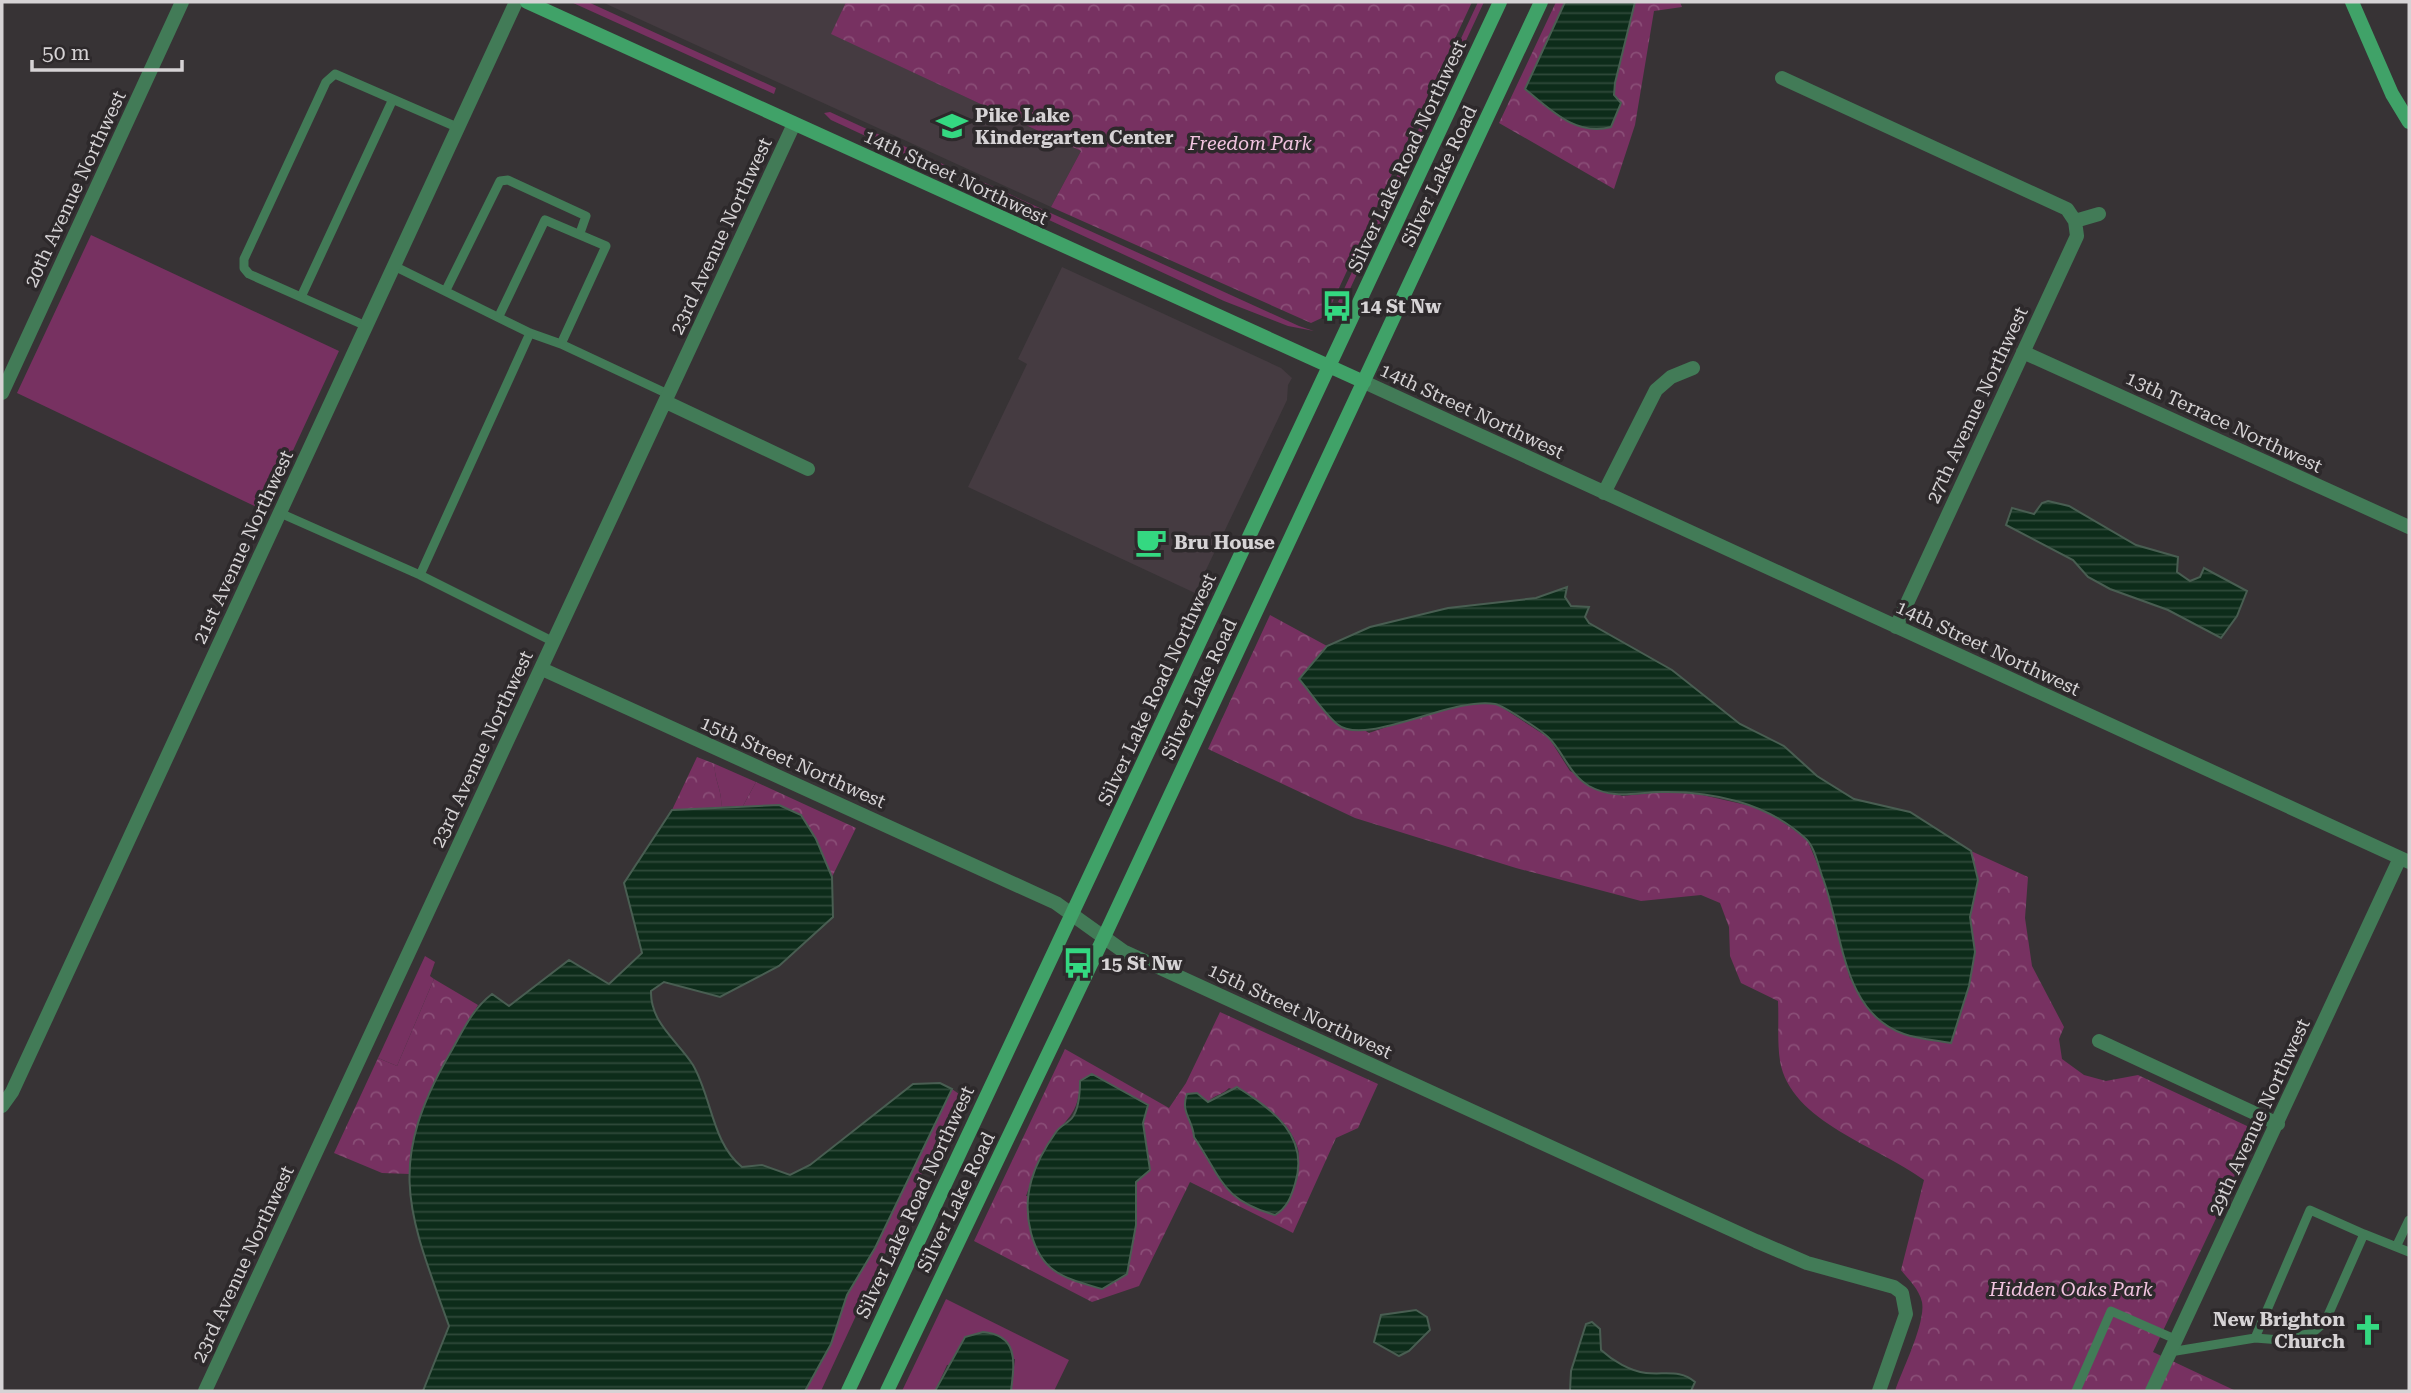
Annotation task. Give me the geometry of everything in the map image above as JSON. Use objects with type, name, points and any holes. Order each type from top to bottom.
[{"type":"main road","name":"14th Street Northwest","points":[[527,2],[1364,382]]},
{"type":"main road","name":"Silver Lake Road Northwest","points":[[848,1391],[1500,2]]},
{"type":"main road","name":"Silver Lake Road","points":[[887,1391],[1103,939],[1541,2]]},
{"type":"main road","points":[[2352,2],[2392,94],[2409,122]]},
{"type":"street","name":"20th Avenue Northwest","points":[[2,393],[182,2]]},
{"type":"street","name":"21st Avenue Northwest","points":[[2,1107],[7,1090],[280,513],[516,2]]},
{"type":"street","points":[[1782,78],[2067,209],[2075,220],[2099,214]]},
{"type":"street","name":"23rd Avenue Northwest","points":[[205,1391],[396,975],[542,669],[794,124]]},
{"type":"street","name":"27th Avenue Northwest","points":[[1896,627],[2077,236],[2075,220]]},
{"type":"street","name":"13th Terrace Northwest","points":[[2023,352],[2409,527]]},
{"type":"street","points":[[1604,493],[1657,390],[1671,377],[1693,369]]},
{"type":"street","name":"14th Street Northwest","points":[[1364,382],[2405,860]]},
{"type":"street","points":[[668,398],[808,469]]},
{"type":"street","name":"15th Street Northwest","points":[[542,669],[1014,884],[1073,915],[1123,951],[1756,1241],[1807,1263],[1885,1283],[1902,1293],[1906,1314],[1879,1391]]},
{"type":"street","name":"29th Avenue Northwest","points":[[2152,1391],[2405,860]]},
{"type":"street","points":[[2099,1041],[2278,1124]]},
{"type":"lane","points":[[366,326],[249,274],[244,268],[244,259],[326,82],[335,74],[459,128]]},
{"type":"lane","points":[[301,298],[393,99]]},
{"type":"lane","points":[[446,290],[500,181],[508,180],[586,216],[580,233]]},
{"type":"lane","points":[[499,316],[545,220],[580,233],[606,246],[561,344]]},
{"type":"lane","points":[[394,266],[530,333],[561,344],[668,398]]},
{"type":"lane","points":[[419,575],[530,333]]},
{"type":"lane","points":[[280,513],[419,575],[554,642]]},
{"type":"lane","points":[[2255,1338],[2310,1210],[2409,1252]]},
{"type":"lane","points":[[2397,1245],[2409,1220]]},
{"type":"lane","points":[[2076,1391],[2111,1311],[2173,1345],[2302,1337],[2325,1322],[2364,1234]]},
{"type":"shaded area","name":"Pike Lake Kindergarten Center","points":[[602,2],[846,2],[832,34],[1081,151],[1051,207]]},
{"type":"shaded area","points":[[1565,2],[1635,2],[1615,83],[1614,95],[1621,103],[1611,127],[1598,129],[1575,125],[1525,89]]},
{"type":"shaded area","points":[[1062,267],[1281,368],[1292,378],[1288,385],[1287,400],[1195,593],[968,487],[1027,364],[1018,359]]},
{"type":"shaded area","points":[[2048,501],[2069,506],[2136,545],[2178,557],[2177,572],[2190,581],[2200,577],[2204,568],[2247,591],[2237,616],[2221,638],[2168,610],[2110,589],[2088,577],[2073,560],[2006,525],[2012,508],[2034,514],[2042,503]]},
{"type":"shaded area","points":[[1567,587],[1565,597],[1571,606],[1589,607],[1585,617],[1589,623],[1672,670],[1740,724],[1784,746],[1817,776],[1854,799],[1910,812],[1971,851],[1978,880],[1970,917],[1975,952],[1969,986],[1951,1043],[1904,1034],[1883,1023],[1867,1007],[1855,988],[1847,966],[1829,897],[1813,850],[1805,838],[1774,816],[1738,802],[1700,794],[1616,794],[1598,790],[1576,776],[1545,735],[1495,704],[1456,707],[1388,726],[1350,730],[1332,719],[1299,679],[1327,646],[1370,627],[1448,608],[1536,598]]},
{"type":"shaded area","points":[[779,805],[801,815],[816,839],[832,877],[833,917],[779,966],[720,997],[664,982],[651,991],[655,1013],[660,1022],[693,1065],[724,1146],[742,1167],[762,1165],[790,1175],[810,1165],[913,1084],[940,1083],[952,1089],[875,1248],[847,1295],[831,1344],[805,1391],[423,1391],[449,1326],[423,1252],[415,1220],[410,1190],[410,1160],[416,1129],[429,1094],[468,1022],[478,1007],[492,994],[509,1006],[569,960],[609,984],[642,953],[624,883],[672,810]]},
{"type":"shaded area","points":[[1092,1074],[1148,1105],[1143,1123],[1150,1170],[1136,1182],[1136,1225],[1127,1274],[1102,1289],[1066,1277],[1049,1266],[1036,1247],[1028,1219],[1029,1193],[1041,1156],[1058,1130],[1074,1114],[1079,1100],[1080,1081]]},
{"type":"shaded area","points":[[1237,1087],[1275,1115],[1293,1138],[1298,1167],[1295,1184],[1286,1206],[1275,1215],[1244,1202],[1225,1186],[1194,1137],[1186,1111],[1187,1094],[1197,1093],[1208,1102]]},
{"type":"shaded area","points":[[1416,1310],[1427,1317],[1430,1330],[1409,1351],[1399,1356],[1374,1342],[1381,1315]]},
{"type":"shaded area","points":[[1592,1322],[1600,1329],[1601,1350],[1611,1358],[1640,1372],[1684,1375],[1695,1382],[1691,1391],[1570,1391],[1571,1371],[1586,1324]]},
{"type":"shaded area","points":[[983,1332],[995,1334],[1009,1345],[1013,1362],[1011,1391],[935,1391],[965,1337]]},
{"type":"green space","points":[[571,2],[588,2],[776,88],[774,94]]},
{"type":"green space","name":"Freedom Park","points":[[846,2],[1472,2],[1326,316],[1311,323],[1051,207],[1081,151],[831,34]]},
{"type":"green space","points":[[1478,2],[1484,2],[1343,304],[1338,302]]},
{"type":"green space","points":[[1556,2],[1565,2],[1525,89],[1621,103],[1614,95],[1615,83],[1635,2],[1680,2],[1682,7],[1654,11],[1635,125],[1614,189],[1499,123]]},
{"type":"green space","points":[[830,112],[945,165],[939,170],[831,120],[824,113]]},
{"type":"green space","points":[[965,174],[1314,331],[1288,326],[1224,301],[965,181]]},
{"type":"green space","points":[[91,235],[339,351],[265,511],[17,393]]},
{"type":"green space","name":"Hidden Oaks Park","points":[[1270,615],[1327,646],[1300,679],[1316,699],[1369,733],[1436,710],[1470,704],[1497,704],[1549,738],[1570,771],[1622,796],[1661,792],[1698,794],[1764,809],[1807,839],[1826,885],[1850,979],[1950,1043],[1969,986],[1975,952],[1970,917],[1978,880],[1971,851],[2028,877],[2025,918],[2032,966],[2064,1027],[2059,1039],[2062,1059],[2084,1075],[2106,1081],[2138,1075],[2247,1126],[2253,1140],[2153,1352],[2236,1391],[1895,1391],[1917,1334],[1922,1311],[1919,1293],[1901,1270],[1924,1180],[1818,1117],[1801,1101],[1787,1082],[1780,1061],[1778,1001],[1741,983],[1730,956],[1729,927],[1720,903],[1701,895],[1641,901],[1516,868],[1355,818],[1208,749]]},
{"type":"green space","points":[[697,757],[715,764],[721,807],[672,810]]},
{"type":"green space","points":[[715,764],[756,782],[743,806],[721,807]]},
{"type":"green space","points":[[756,782],[856,828],[832,877],[816,839],[743,806]]},
{"type":"green space","points":[[425,956],[435,962],[430,976],[434,979],[397,1066],[378,1058]]},
{"type":"green space","points":[[434,979],[478,1005],[443,1066],[424,1107],[412,1151],[410,1174],[382,1173],[334,1153],[378,1058],[397,1066]]},
{"type":"green space","points":[[1220,1012],[1378,1084],[1358,1128],[1336,1138],[1293,1233],[1190,1182],[1139,1286],[1092,1302],[974,1241],[1065,1049],[1169,1108],[1186,1083]],"holes":[[[1080,1081],[1124,1092],[1148,1105],[1143,1123],[1135,1196],[1026,1196],[1045,1150],[1074,1110]],[[1229,1088],[1261,1104],[1280,1119],[1294,1138],[1298,1149],[1297,1171],[1224,1186],[1198,1143],[1195,1133],[1200,1112],[1210,1100]]]},
{"type":"green space","points":[[952,1089],[959,1094],[821,1391],[805,1391],[831,1344],[847,1295],[875,1248]]},
{"type":"green space","points":[[946,1299],[1069,1360],[1054,1391],[1011,1391],[1015,1359],[947,1365],[935,1391],[902,1391]]},
{"type":"place","name":"Pike Lake Kindergarten Center","points":[[952,126]]},
{"type":"place","name":"14 St Nw","points":[[1337,306]]},
{"type":"place","name":"Bru House","points":[[1151,542]]},
{"type":"place","name":"15 St Nw","points":[[1078,963]]},
{"type":"place","name":"New Brighton Church","points":[[2368,1330]]}]
